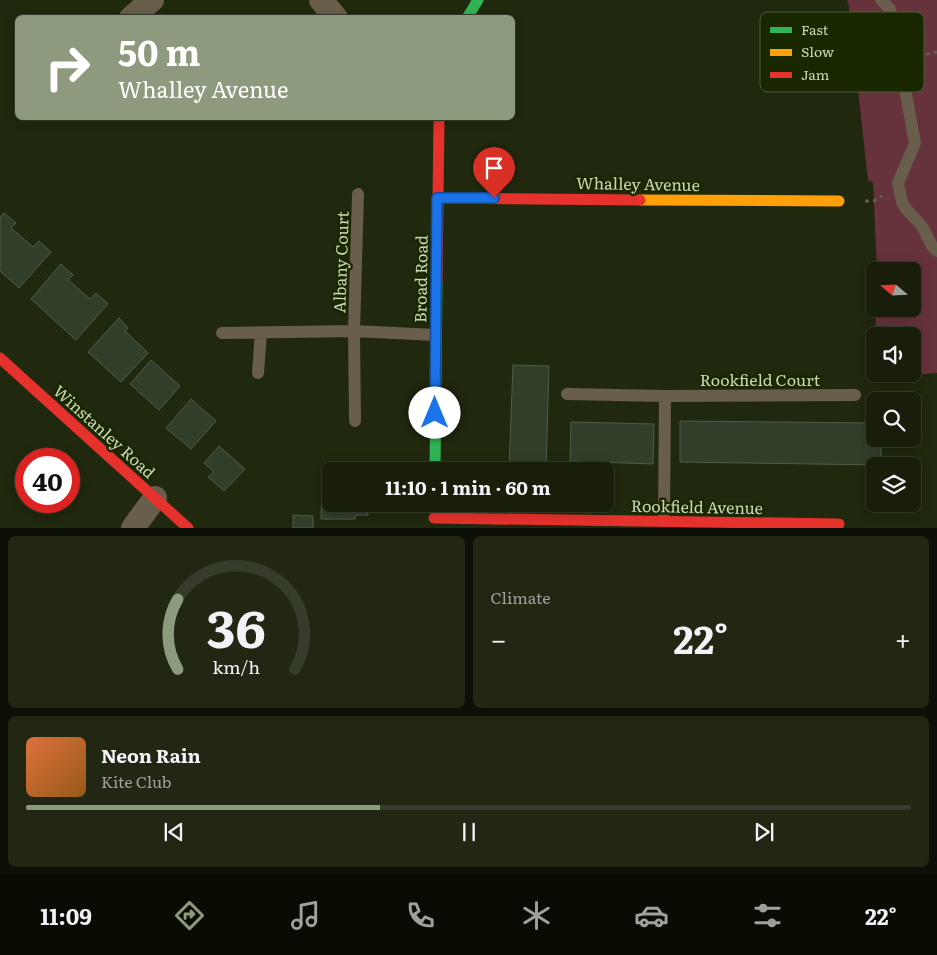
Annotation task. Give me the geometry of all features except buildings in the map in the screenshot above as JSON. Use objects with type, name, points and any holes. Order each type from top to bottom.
[{"type":"street","points":[[134,15],[152,0]]},
{"type":"street","points":[[321,0],[334,15]]},
{"type":"street","points":[[468,15],[478,0]]},
{"type":"street","name":"Broad Road","points":[[435,462],[439,120]]},
{"type":"street","name":"Whalley Avenue","points":[[437,198],[839,201]]},
{"type":"street","name":"Winstanley Road","points":[[0,358],[188,528]]},
{"type":"street","points":[[133,528],[154,498]]},
{"type":"street","name":"Rookfield Avenue","points":[[434,523],[664,522],[839,524]]},
{"type":"lane","points":[[881,0],[890,12]]},
{"type":"lane","points":[[905,92],[915,143],[898,183],[902,202],[906,209],[922,226],[932,246],[937,251]]},
{"type":"lane","name":"Albany Court","points":[[355,421],[354,331],[358,194]]},
{"type":"lane","name":"Albany Court","points":[[222,333],[354,331],[436,335]]},
{"type":"lane","points":[[258,373],[261,333]]},
{"type":"lane","name":"Rookfield Court","points":[[567,394],[665,396],[855,395]]},
{"type":"lane","points":[[664,522],[665,396]]},
{"type":"path","points":[[839,201],[874,201],[898,183]]},
{"type":"shaded area","points":[[847,0],[937,0],[937,373],[921,375],[921,327],[876,327],[875,318],[921,318],[921,262],[877,262],[873,182],[868,181],[858,92],[924,92],[924,12],[850,12]]},
{"type":"traffic: fast","points":[[469,15],[478,0]]},
{"type":"traffic: fast","points":[[435,462],[437,282]]},
{"type":"traffic: slow","points":[[640,200],[839,201]]},
{"type":"traffic: jam","points":[[437,282],[439,120]]},
{"type":"traffic: jam","points":[[437,198],[640,200]]},
{"type":"traffic: jam","points":[[0,358],[188,528]]},
{"type":"traffic: jam","points":[[434,518],[839,524]]},
{"type":"route","points":[[435,413],[437,198],[494,198]]}]
